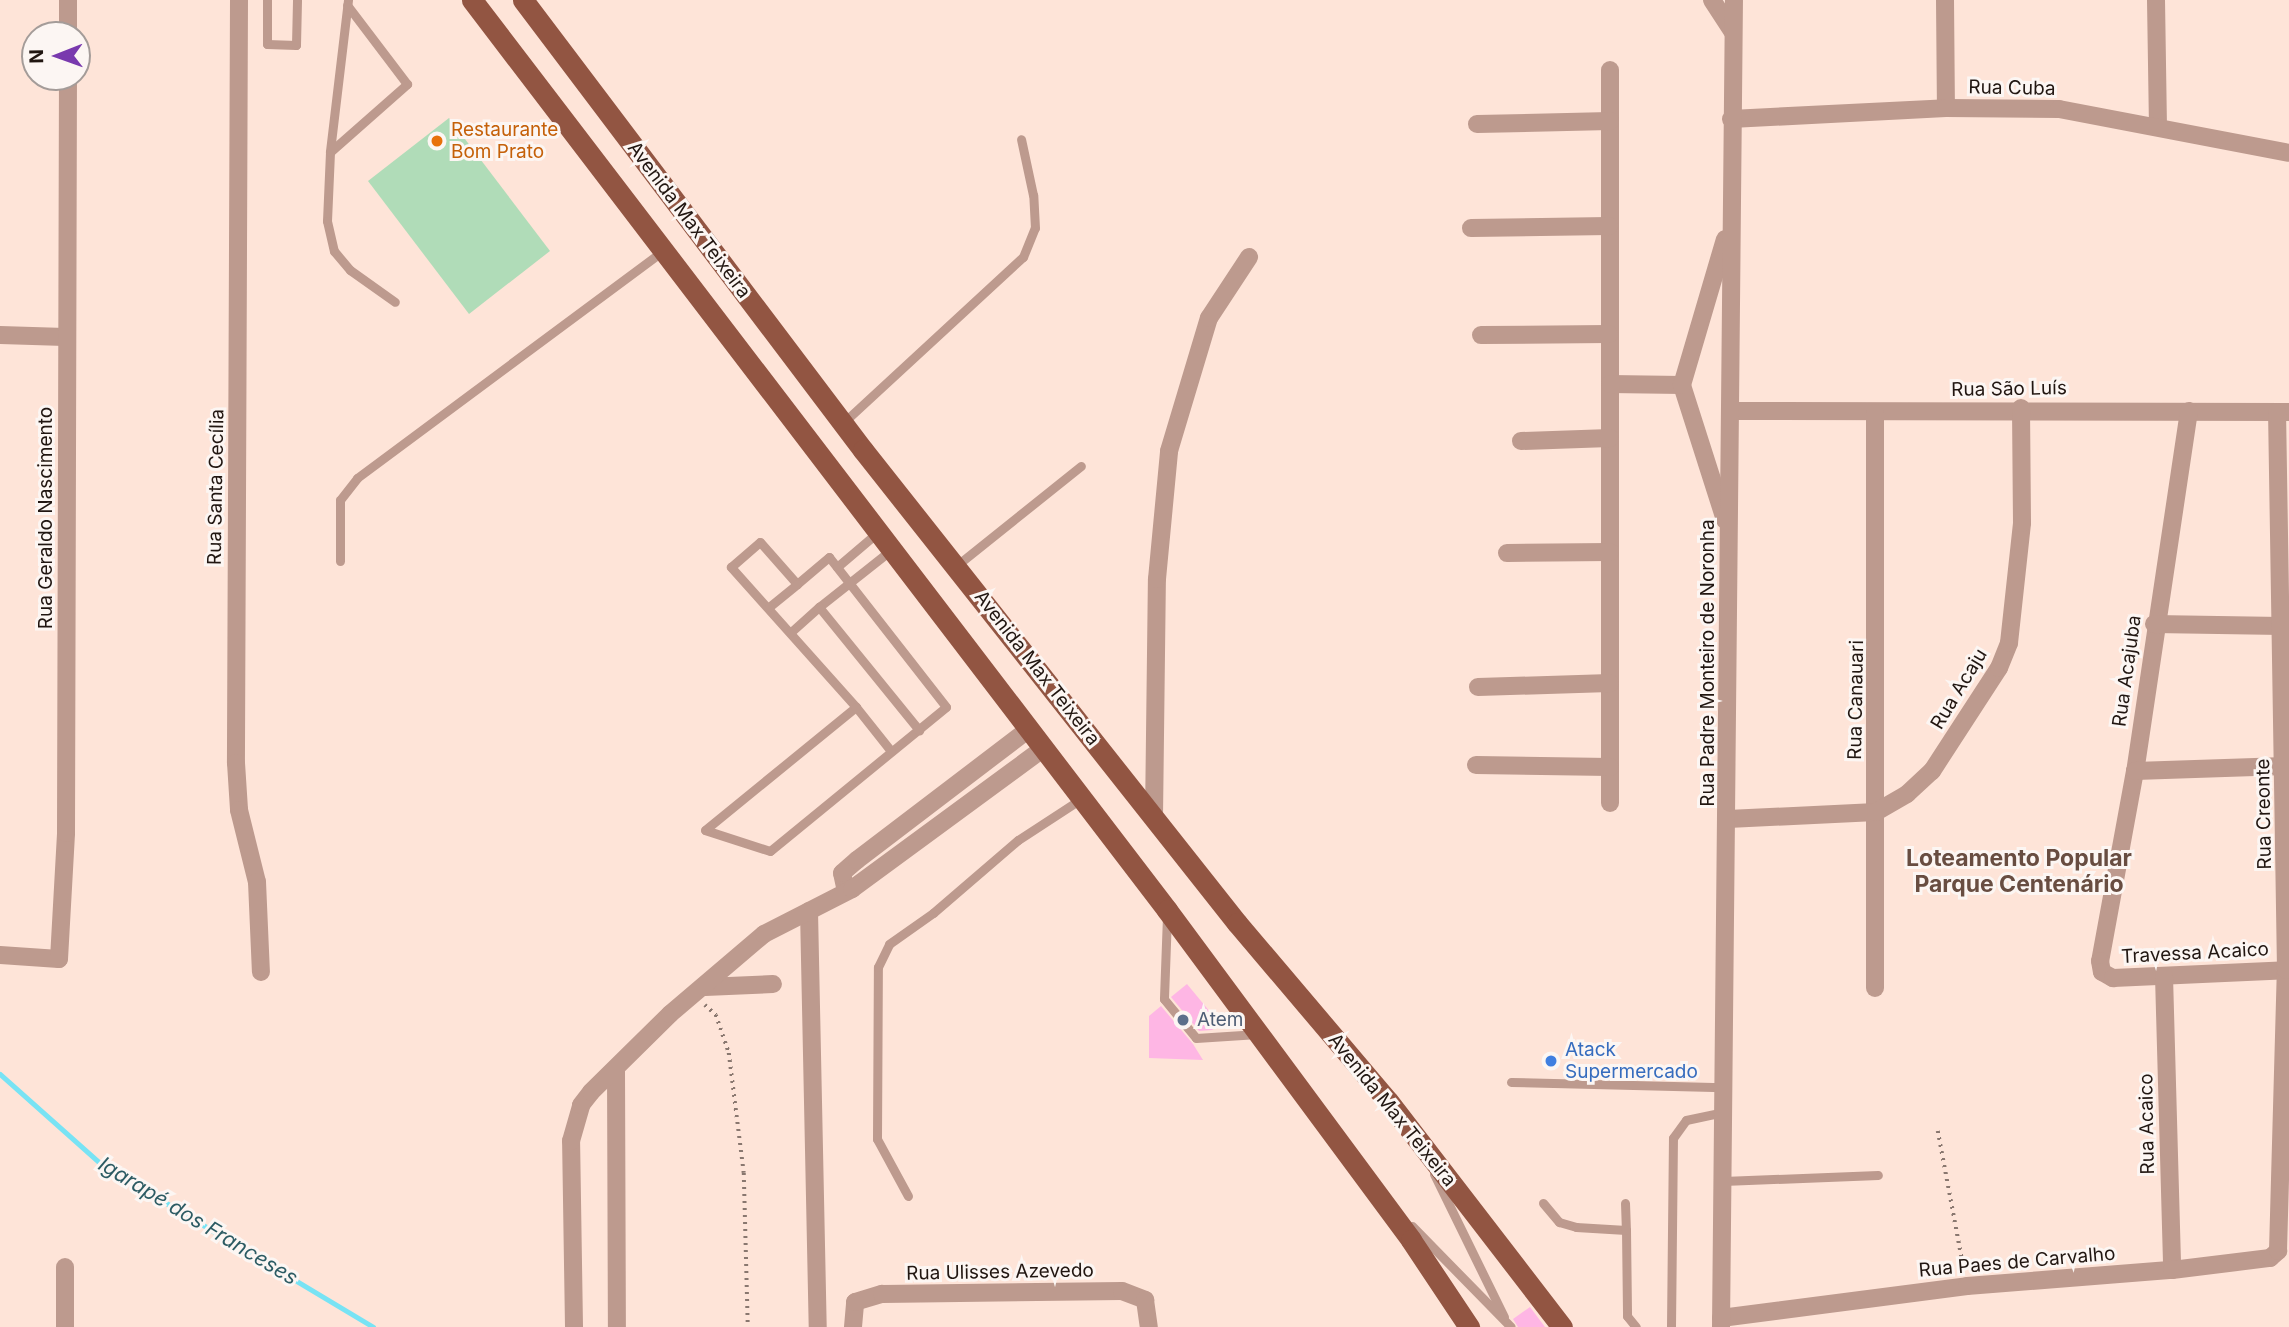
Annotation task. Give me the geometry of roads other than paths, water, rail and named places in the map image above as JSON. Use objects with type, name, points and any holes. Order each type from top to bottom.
[{"type":"main road","name":"Avenida Max Teixeira","points":[[472,0],[1167,910],[1374,1188],[1469,1327]]},
{"type":"main road","name":"Avenida Max Teixeira","points":[[523,0],[842,423],[1154,817],[1416,1138],[1562,1327]]},
{"type":"street","points":[[68,0],[68,21]]},
{"type":"street","name":"Rua Santa Cecília","points":[[239,0],[236,763],[239,810],[257,882],[261,972]]},
{"type":"street","points":[[1712,0],[1733,33]]},
{"type":"street","name":"Rua Padre Monteiro de Noronha","points":[[1721,1322],[1734,0]]},
{"type":"street","points":[[1945,0],[1946,108]]},
{"type":"street","points":[[2156,0],[2158,125]]},
{"type":"street","points":[[1609,70],[1610,803]]},
{"type":"street","name":"Rua Geraldo Nascimento","points":[[0,955],[59,959],[66,833],[65,337],[68,91]]},
{"type":"street","name":"Rua Cuba","points":[[1731,118],[1946,108],[2059,109],[2158,125],[2289,153]]},
{"type":"street","points":[[1477,124],[1609,121]]},
{"type":"street","points":[[1730,536],[1682,385],[1731,219]]},
{"type":"street","points":[[1471,228],[1609,226]]},
{"type":"street","points":[[1154,817],[1157,579],[1167,462],[1189,376],[1209,318],[1248,257]]},
{"type":"street","points":[[1480,335],[1609,334]]},
{"type":"street","points":[[0,335],[65,337]]},
{"type":"street","points":[[1610,384],[1682,385]]},
{"type":"street","name":"Rua São Luís","points":[[1730,411],[1875,413],[2021,408],[2283,412]]},
{"type":"street","name":"Rua Acaju","points":[[1728,819],[1875,812],[1907,794],[1932,771],[1999,668],[2009,643],[2022,523],[2021,408]]},
{"type":"street","name":"Rua Acajuba","points":[[2101,936],[2135,771],[2154,624],[2189,411]]},
{"type":"street","name":"Rua Creonte","points":[[2282,1215],[2286,970],[2282,626],[2283,412]]},
{"type":"street","name":"Rua Canauari","points":[[1875,413],[1875,988]]},
{"type":"street","points":[[1521,441],[1610,438]]},
{"type":"street","points":[[1507,553],[1610,552]]},
{"type":"street","points":[[2154,624],[2282,626]]},
{"type":"street","points":[[1478,687],[1610,683]]},
{"type":"street","points":[[824,900],[842,873],[1029,729]]},
{"type":"street","points":[[573,1327],[569,1262],[571,1141],[581,1105],[670,1014],[700,992],[764,934],[809,911],[824,900],[852,890],[1044,748]]},
{"type":"street","points":[[1476,765],[1610,766]]},
{"type":"street","points":[[2135,771],[2285,766]]},
{"type":"street","points":[[842,873],[845,887],[852,890]]},
{"type":"street","points":[[809,911],[818,1327]]},
{"type":"street","name":"Travessa Acaico","points":[[2101,936],[2102,972],[2113,978],[2286,970]]},
{"type":"street","name":"Rua Acaico","points":[[2164,976],[2172,1270]]},
{"type":"street","points":[[700,992],[773,984]]},
{"type":"street","points":[[616,1069],[617,1327]]},
{"type":"street","name":"Rua Paes de Carvalho","points":[[1721,1322],[1967,1286],[2172,1270],[2270,1258],[2278,1251],[2282,1215]]},
{"type":"street","points":[[65,1267],[65,1327]]},
{"type":"street","name":"Rua Ulisses Azevedo","points":[[853,1327],[855,1302],[881,1294],[1099,1291],[1122,1291],[1144,1300],[1149,1327]]},
{"type":"lane","points":[[267,0],[267,44],[296,45],[297,0]]},
{"type":"lane","points":[[347,2],[330,152],[327,220],[334,251],[349,271],[395,302]]},
{"type":"lane","points":[[330,152],[407,85],[347,2]]},
{"type":"lane","points":[[842,423],[1023,257],[1035,228],[1033,195],[1020,139]]},
{"type":"lane","points":[[340,561],[340,500],[357,478],[663,251]]},
{"type":"lane","points":[[956,566],[1081,466]]},
{"type":"lane","points":[[837,567],[877,533]]},
{"type":"lane","points":[[797,584],[760,542],[732,567],[856,707],[891,751]]},
{"type":"lane","points":[[791,632],[891,550]]},
{"type":"lane","points":[[769,607],[829,557],[946,707],[770,851],[705,831],[856,707]]},
{"type":"lane","points":[[820,607],[919,730]]},
{"type":"lane","points":[[908,1196],[877,1139],[878,967],[889,944],[933,913],[1018,840],[1082,798]]},
{"type":"lane","points":[[1167,910],[1164,999],[1196,1038],[1260,1034]]},
{"type":"lane","points":[[1511,1082],[1723,1087]]},
{"type":"lane","points":[[1671,1327],[1673,1138],[1686,1120],[1723,1112]]},
{"type":"lane","points":[[1416,1138],[1511,1327]]},
{"type":"lane","points":[[1723,1181],[1878,1175]]},
{"type":"lane","points":[[1374,1188],[1504,1317]]},
{"type":"lane","points":[[1543,1203],[1559,1222],[1576,1227],[1626,1230]]},
{"type":"lane","points":[[1625,1203],[1627,1316],[1636,1327]]},
{"type":"waterway","name":"Igarapé dos Franceses","points":[[0,1074],[101,1164],[373,1327]]},
{"type":"place","name":"Restaurante Bom Prato","points":[[437,141]]},
{"type":"place","name":"Atem","points":[[1183,1020]]},
{"type":"place","name":"Atack Supermercado","points":[[1551,1061]]},
{"type":"district","name":"Loteamento Popular Parque Centenário","points":[[2019,871]]}]
